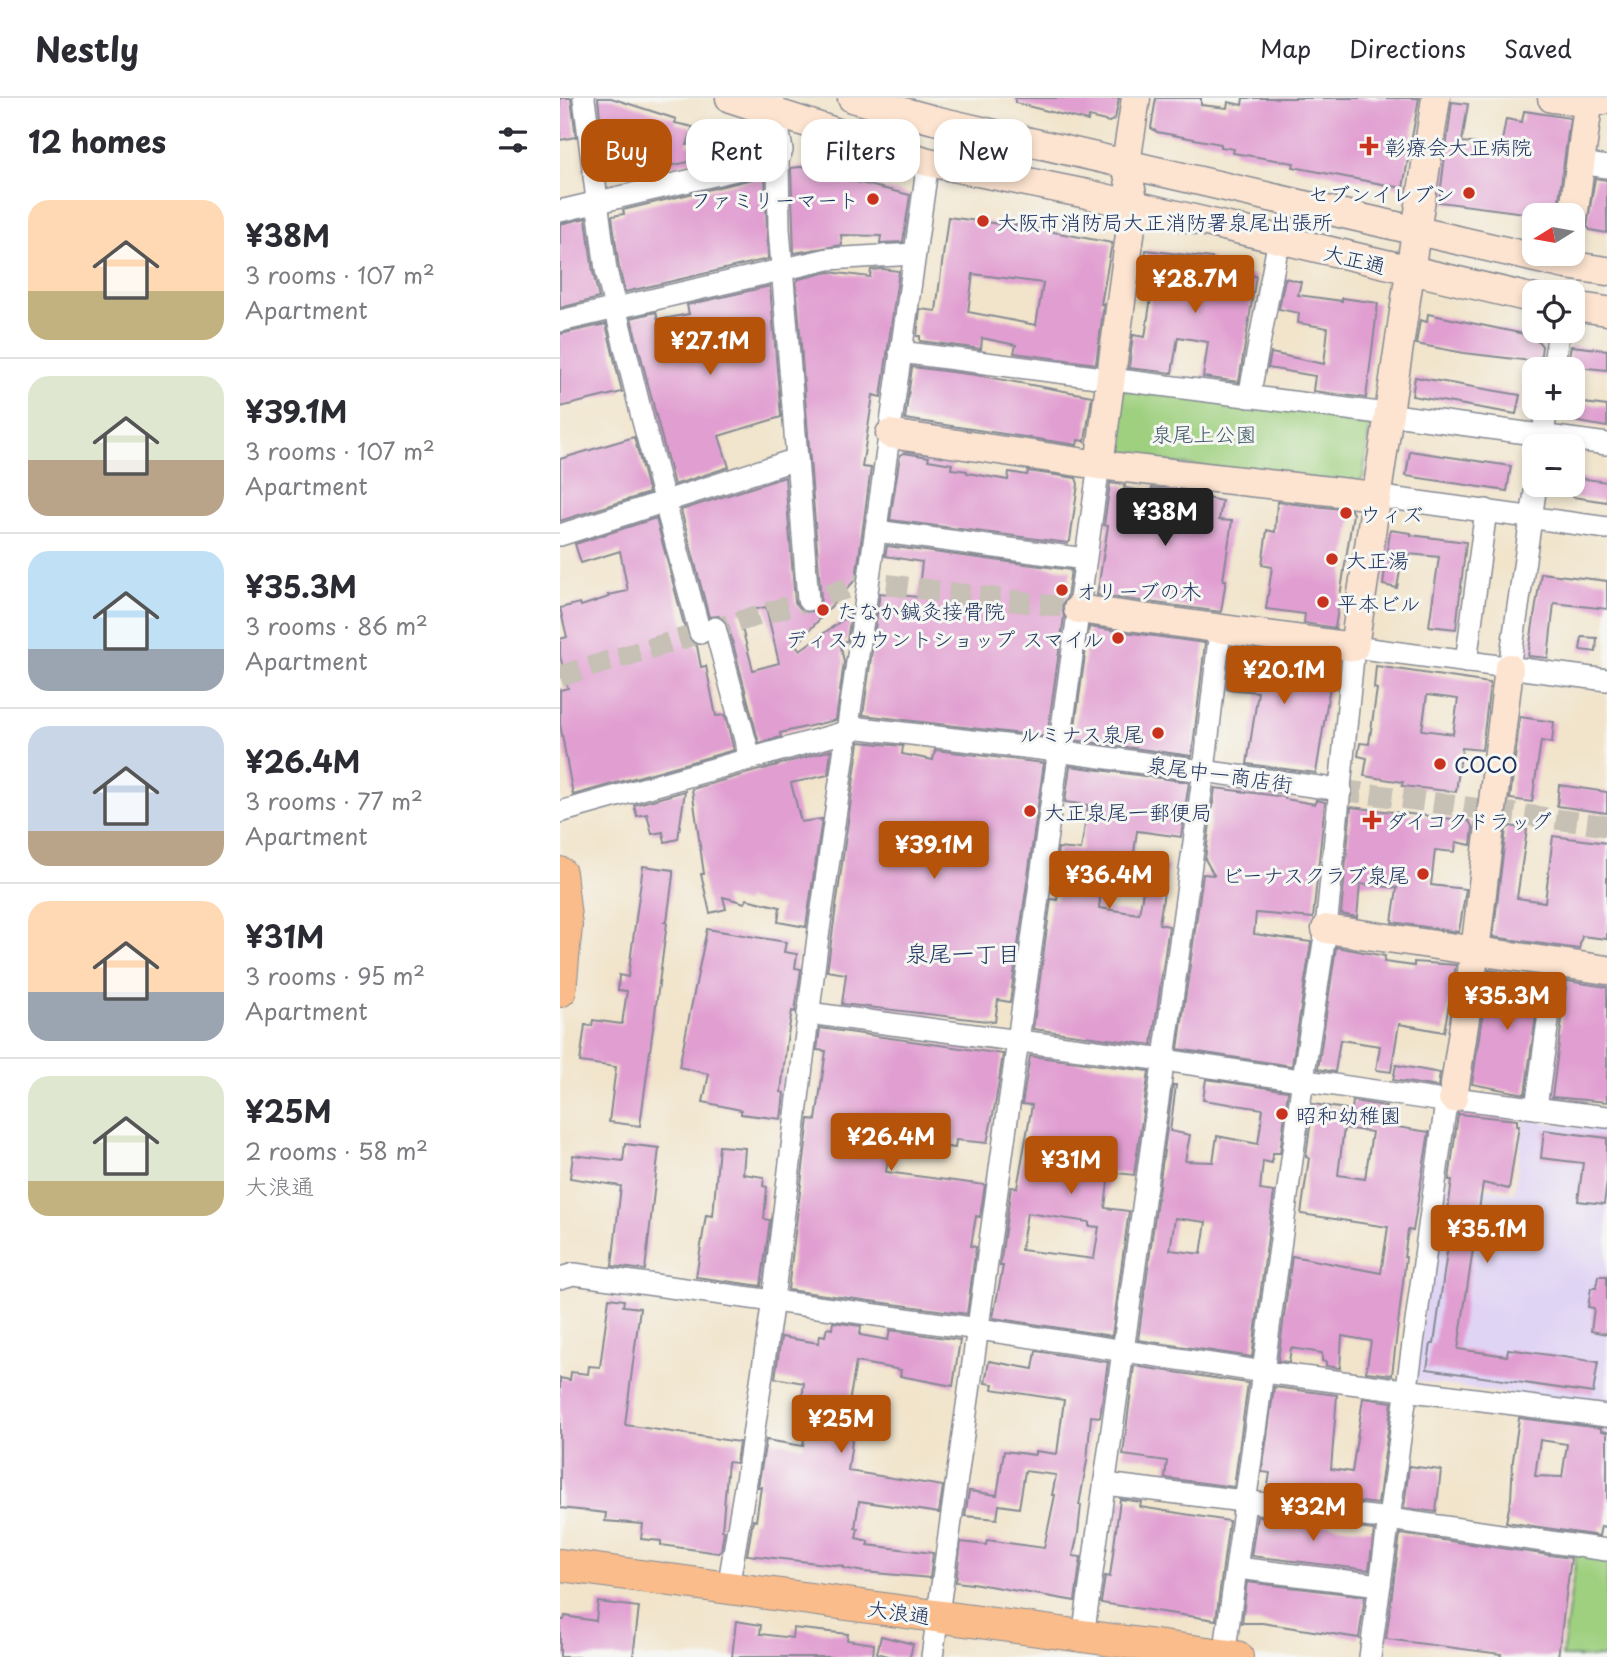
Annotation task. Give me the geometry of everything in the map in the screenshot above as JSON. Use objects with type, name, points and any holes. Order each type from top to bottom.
[{"type":"main road","points":[[560,873],[566,926],[560,991]]},
{"type":"main road","name":"大浪通","points":[[560,1565],[1228,1656]]},
{"type":"street","points":[[584,98],[596,202],[614,307],[664,502],[750,758]]},
{"type":"street","name":"大正通","points":[[730,98],[774,106],[928,162],[1134,205],[1522,296]]},
{"type":"street","name":"大正通","points":[[852,98],[936,109],[1126,163],[1415,229],[1522,250]]},
{"type":"street","points":[[932,1657],[1134,205],[1126,163],[1136,98]]},
{"type":"street","points":[[1228,1656],[1246,1501],[1326,929],[1354,647],[1436,98]]},
{"type":"street","points":[[1552,98],[1595,100],[1594,165],[1579,203]]},
{"type":"street","points":[[728,1588],[750,1463],[773,1300],[808,1013],[928,162]]},
{"type":"street","points":[[560,211],[686,181]]},
{"type":"street","points":[[779,182],[782,268],[808,600]]},
{"type":"street","points":[[1249,397],[1279,239]]},
{"type":"street","points":[[560,321],[828,259],[914,254]]},
{"type":"street","name":"大正通","points":[[1586,265],[1607,271]]},
{"type":"street","points":[[1585,308],[1607,311]]},
{"type":"street","points":[[900,352],[1387,414],[1522,438]]},
{"type":"street","points":[[890,434],[1099,465],[1375,496],[1607,528]]},
{"type":"street","points":[[1585,443],[1607,444]]},
{"type":"street","points":[[560,535],[797,459]]},
{"type":"street","points":[[1370,1657],[1445,1110],[1453,1098],[1475,951],[1509,668],[1534,497]]},
{"type":"street","points":[[1466,662],[1486,510]]},
{"type":"street","points":[[876,531],[1085,559]]},
{"type":"street","points":[[1078,609],[1607,680]]},
{"type":"street","points":[[1083,1637],[1204,771],[1220,630]]},
{"type":"street","name":"泉尾中一商店街","points":[[560,812],[860,729],[1057,751],[1340,790]]},
{"type":"street","points":[[1326,929],[1607,970]]},
{"type":"street","points":[[1536,1108],[1556,963]]},
{"type":"street","points":[[808,1013],[1303,1079],[1443,1101],[1453,1098],[1607,1117]]},
{"type":"street","points":[[560,1278],[574,1274],[773,1300],[1264,1372],[1607,1416]]},
{"type":"street","points":[[1105,1484],[1389,1519],[1607,1550]]},
{"type":"street","points":[[1237,1568],[1380,1585]]},
{"type":"shaded area","points":[[1524,1120],[1607,1130],[1607,1407],[1414,1381],[1441,1181],[1514,1193]]},
{"type":"green space","name":"泉尾上公園","points":[[1125,390],[1363,418],[1370,426],[1363,478],[1354,484],[1118,457],[1111,447],[1119,396]]},
{"type":"green space","points":[[1577,1550],[1607,1554],[1607,1657],[1562,1657]]},
{"type":"building","points":[[560,98],[571,98],[576,137],[560,140]]},
{"type":"building","points":[[598,98],[611,98],[676,119],[675,123],[686,125],[686,163],[672,165],[672,119],[600,119]]},
{"type":"building","points":[[1015,98],[1119,98],[1115,119],[1109,122],[1089,117],[1088,121],[1015,103]]},
{"type":"building","points":[[1156,98],[1201,98],[1201,105],[1227,108],[1228,102],[1242,105],[1243,98],[1419,98],[1403,188],[1293,167],[1294,163],[1233,153],[1234,149],[1221,147],[1221,144],[1157,132],[1151,128]]},
{"type":"building","points":[[1452,102],[1468,104],[1462,142],[1501,147],[1506,119],[1522,122],[1524,111],[1570,118],[1559,203],[1522,203],[1522,213],[1439,202]]},
{"type":"building","points":[[801,167],[801,182],[856,182],[910,195],[903,242],[880,243],[881,236],[841,235],[842,245],[794,253],[791,168]]},
{"type":"building","points":[[1595,178],[1607,180],[1607,233],[1590,230],[1587,226]]},
{"type":"building","points":[[740,182],[765,182],[768,259],[625,292],[612,216],[624,214],[623,210]]},
{"type":"building","points":[[948,217],[1000,222],[1112,243],[1101,304],[1104,304],[1096,364],[1014,353],[1016,345],[982,338],[981,349],[920,341],[920,336],[917,336],[920,309],[936,311]],"holes":[[[973,274],[1043,283],[1036,325],[968,312]]]},
{"type":"building","points":[[586,218],[599,298],[560,308],[560,224]]},
{"type":"building","points":[[1146,250],[1212,258],[1210,269],[1256,276],[1239,382],[1203,377],[1208,342],[1178,337],[1172,373],[1129,368],[1133,335],[1145,337],[1155,271],[1144,270]]},
{"type":"building","points":[[871,270],[899,271],[881,397],[873,395],[862,467],[871,468],[856,579],[796,645],[800,650],[851,614],[847,641],[840,642],[844,662],[836,720],[780,733],[781,737],[759,743],[728,625],[719,616],[709,617],[681,510],[785,477],[795,602],[803,612],[815,611],[819,606],[821,599],[796,282],[829,272],[870,277]],"holes":[[[766,607],[779,663],[753,670],[738,613]]]},
{"type":"building","points":[[1285,278],[1301,282],[1298,295],[1378,303],[1366,398],[1313,391],[1315,376],[1268,368],[1271,353],[1324,364],[1328,328],[1298,323],[1299,313],[1279,309]]},
{"type":"building","points":[[770,286],[781,417],[719,436],[729,467],[674,485],[631,318],[656,312],[658,320],[689,314],[687,305]]},
{"type":"building","points":[[1428,314],[1522,334],[1522,343],[1540,343],[1542,346],[1541,357],[1522,357],[1522,360],[1416,344],[1420,320],[1427,322]]},
{"type":"building","points":[[606,324],[622,392],[560,407],[560,334]]},
{"type":"building","points":[[1571,346],[1607,350],[1607,370],[1585,368],[1585,357],[1569,357]]},
{"type":"building","points":[[912,367],[976,375],[1092,396],[1085,441],[1078,440],[1077,445],[905,419]]},
{"type":"building","points":[[1415,377],[1520,395],[1516,414],[1412,396]]},
{"type":"building","points":[[1585,403],[1607,406],[1607,427],[1573,421],[1585,420]]},
{"type":"building","points":[[634,437],[649,493],[560,521],[560,459]]},
{"type":"building","points":[[1410,451],[1511,466],[1507,491],[1406,476]]},
{"type":"building","points":[[904,453],[952,464],[951,469],[1008,480],[1009,472],[1027,475],[1028,471],[1076,478],[1078,484],[1070,541],[1068,543],[890,520],[900,455]]},
{"type":"building","points":[[1585,479],[1607,482],[1607,502],[1573,497],[1585,497]]},
{"type":"building","points":[[1110,483],[1151,492],[1152,488],[1197,493],[1196,496],[1222,501],[1219,520],[1232,521],[1221,612],[1097,595],[1108,526],[1104,525]]},
{"type":"building","points":[[1277,502],[1351,510],[1353,514],[1335,628],[1304,623],[1305,614],[1266,609],[1272,567],[1262,565],[1267,530],[1275,532]]},
{"type":"building","points":[[656,518],[687,636],[691,643],[697,646],[701,667],[706,666],[716,716],[725,715],[734,750],[573,795],[560,724],[560,690],[568,688],[560,656],[560,639],[567,637],[560,608],[580,603],[581,606],[609,597],[608,595],[628,591],[620,551],[581,563],[575,544]]},
{"type":"building","points":[[1390,530],[1466,542],[1456,629],[1429,626],[1439,557],[1409,554],[1407,566],[1401,565],[1397,588],[1383,585]]},
{"type":"building","points":[[887,546],[1071,570],[1067,597],[1062,606],[1064,617],[1047,737],[863,715],[880,593],[918,597],[922,562],[885,556]]},
{"type":"building","points":[[1541,573],[1607,581],[1607,609],[1554,603],[1548,658],[1528,656]]},
{"type":"building","points":[[1089,627],[1205,643],[1192,756],[1073,740]]},
{"type":"building","points":[[1582,637],[1597,638],[1596,652],[1580,650]]},
{"type":"building","points":[[1231,647],[1334,661],[1316,773],[1247,764],[1258,692],[1227,689]]},
{"type":"building","points":[[1376,666],[1490,683],[1482,750],[1462,748],[1456,792],[1402,786],[1403,782],[1364,776],[1367,758],[1358,756],[1360,743],[1369,744],[1377,689],[1374,688]],"holes":[[[1427,695],[1458,699],[1453,734],[1422,730]]]},
{"type":"building","points":[[1520,717],[1554,722],[1552,743],[1541,741],[1532,802],[1510,799]]},
{"type":"building","points":[[859,742],[903,746],[902,754],[933,760],[935,750],[1044,763],[1010,1002],[998,1000],[995,1022],[842,1004],[846,974],[827,971]]},
{"type":"building","points":[[831,750],[828,775],[791,783],[801,822],[822,819],[806,927],[778,922],[780,907],[746,899],[745,903],[723,897],[726,909],[710,913],[701,874],[704,874],[692,789]]},
{"type":"building","points":[[1070,766],[1189,782],[1181,837],[1137,831],[1133,860],[1168,866],[1159,924],[1169,926],[1152,1045],[1033,1029],[1051,899],[1057,900],[1061,866],[1056,866],[1058,848],[1081,850],[1088,805],[1065,802]],"holes":[[[1103,873],[1145,880],[1139,914],[1099,908]]]},
{"type":"building","points":[[1559,785],[1607,792],[1607,813],[1557,806]]},
{"type":"building","points":[[1215,788],[1285,797],[1315,804],[1316,800],[1325,802],[1313,918],[1256,913],[1254,934],[1311,942],[1292,1066],[1178,1049],[1203,874],[1214,875],[1205,859]]},
{"type":"building","points":[[685,791],[678,839],[665,842],[663,832],[652,834],[647,814],[637,816],[634,805]]},
{"type":"building","points":[[1351,807],[1469,821],[1473,828],[1471,845],[1456,842],[1455,852],[1435,850],[1431,885],[1466,889],[1459,932],[1392,922],[1397,888],[1360,884],[1357,917],[1341,914]]},
{"type":"building","points":[[1511,826],[1527,830],[1517,898],[1545,902],[1553,836],[1607,843],[1607,939],[1582,936],[1579,949],[1493,937],[1506,829]]},
{"type":"building","points":[[643,866],[673,870],[673,876],[667,921],[664,922],[667,923],[640,1126],[609,1122],[616,1067],[580,1062],[585,1025],[592,1026],[593,1020],[622,1024],[627,991],[618,990],[619,975],[628,977]]},
{"type":"building","points":[[707,929],[786,942],[784,952],[797,954],[795,968],[801,969],[795,1012],[792,1011],[787,1040],[781,1119],[741,1114],[741,1110],[703,1102],[709,1074],[679,1067]]},
{"type":"building","points":[[1336,947],[1385,956],[1384,962],[1414,966],[1414,962],[1456,965],[1444,1032],[1399,1024],[1391,1072],[1376,1070],[1380,1046],[1340,1040],[1335,1072],[1318,1069]]},
{"type":"building","points":[[1489,970],[1541,979],[1525,1094],[1472,1084]]},
{"type":"building","points":[[1567,981],[1607,987],[1607,1102],[1552,1097]]},
{"type":"building","points":[[820,1028],[1003,1054],[987,1143],[956,1140],[955,1148],[891,1139],[886,1172],[985,1185],[980,1217],[976,1216],[971,1246],[976,1247],[967,1314],[788,1290],[809,1119],[816,1120],[826,1051],[817,1050]]},
{"type":"building","points":[[1030,1056],[1149,1071],[1134,1175],[1109,1172],[1105,1208],[1129,1211],[1112,1336],[993,1318],[1003,1266],[1000,1266],[1011,1187],[1017,1188],[1032,1105],[1022,1104]],"holes":[[[1027,1213],[1089,1222],[1089,1226],[1099,1227],[1094,1259],[1021,1250]]]},
{"type":"building","points":[[1396,1065],[1440,1073],[1438,1087],[1393,1080]]},
{"type":"building","points":[[1206,1079],[1288,1091],[1280,1153],[1273,1153],[1272,1163],[1263,1161],[1260,1190],[1274,1192],[1252,1357],[1138,1340],[1173,1085],[1176,1085],[1170,1131],[1190,1135],[1185,1161],[1213,1162],[1217,1136],[1258,1144],[1263,1109],[1203,1100]],"holes":[[[1175,1218],[1206,1222],[1201,1254],[1170,1250]]]},
{"type":"building","points":[[1353,1101],[1386,1106],[1384,1125],[1429,1132],[1413,1231],[1408,1230],[1392,1375],[1366,1372],[1371,1341],[1342,1336],[1340,1368],[1326,1366],[1326,1362],[1322,1361],[1322,1353],[1291,1348],[1289,1362],[1278,1361],[1292,1256],[1381,1273],[1388,1227],[1301,1214],[1313,1104],[1352,1110]],"holes":[[[1344,1128],[1372,1132],[1365,1179],[1338,1175]]]},
{"type":"building","points":[[1458,1114],[1517,1120],[1519,1126],[1509,1189],[1483,1183],[1458,1349],[1507,1356],[1508,1349],[1598,1362],[1593,1393],[1427,1369],[1431,1344],[1434,1344],[1453,1210],[1448,1210],[1452,1180],[1449,1180]]},
{"type":"building","points":[[1544,1130],[1607,1138],[1604,1204],[1578,1201],[1583,1163],[1541,1158]]},
{"type":"building","points":[[625,1144],[659,1148],[645,1270],[612,1266],[621,1186],[570,1178],[573,1155],[623,1161]]},
{"type":"building","points":[[719,1146],[745,1148],[743,1174],[764,1177],[763,1186],[767,1187],[764,1219],[770,1220],[761,1286],[696,1277],[706,1215],[713,1216]]},
{"type":"building","points":[[1598,1276],[1607,1276],[1607,1334],[1591,1331],[1594,1308],[1588,1307],[1591,1288],[1596,1288]]},
{"type":"building","points":[[609,1298],[624,1300],[623,1306],[640,1308],[625,1425],[739,1442],[736,1463],[728,1462],[724,1531],[721,1551],[718,1553],[661,1545],[661,1541],[641,1539],[643,1524],[605,1521],[606,1513],[560,1508],[560,1378],[570,1380],[571,1372],[588,1374],[589,1366],[600,1367]]},
{"type":"building","points":[[833,1322],[861,1326],[860,1335],[888,1340],[890,1330],[960,1340],[953,1386],[900,1376],[901,1370],[856,1362],[848,1409],[854,1410],[854,1426],[848,1471],[943,1486],[939,1513],[859,1501],[855,1528],[858,1528],[856,1538],[868,1541],[868,1545],[933,1553],[930,1578],[864,1572],[843,1566],[747,1555],[753,1520],[756,1521],[761,1487],[758,1487],[766,1440],[803,1446],[807,1416],[800,1415],[804,1383],[775,1378],[781,1337],[819,1343],[820,1335],[825,1336],[827,1328],[832,1329]]},
{"type":"building","points":[[1036,1351],[1108,1362],[1100,1417],[1091,1416],[1073,1556],[1081,1557],[1075,1601],[956,1582],[961,1542],[986,1545],[987,1540],[1044,1548],[1055,1495],[1052,1495],[1056,1475],[1025,1471],[1019,1508],[999,1505],[997,1519],[965,1516],[969,1491],[997,1495],[1004,1451],[1035,1455],[1035,1451],[1057,1454],[1064,1400],[992,1389],[993,1384],[985,1383],[989,1361],[1033,1369]]},
{"type":"building","points":[[1134,1366],[1248,1383],[1234,1487],[1165,1478],[1167,1461],[1123,1455]]},
{"type":"building","points":[[1274,1387],[1337,1395],[1331,1469],[1352,1472],[1363,1398],[1392,1402],[1378,1504],[1267,1491],[1270,1473],[1262,1472]]},
{"type":"building","points":[[1519,1418],[1601,1428],[1601,1431],[1607,1432],[1607,1519],[1605,1527],[1601,1526],[1599,1536],[1506,1522],[1511,1499]],"holes":[[[1540,1440],[1567,1444],[1562,1477],[1535,1476]]]},
{"type":"building","points":[[1409,1466],[1441,1470],[1436,1512],[1404,1508]]},
{"type":"building","points":[[1120,1499],[1141,1502],[1140,1507],[1229,1521],[1216,1620],[1101,1603],[1105,1576],[1110,1577]]},
{"type":"building","points":[[1257,1516],[1374,1530],[1369,1570],[1251,1556]]},
{"type":"building","points":[[1400,1534],[1571,1558],[1558,1657],[1500,1657],[1501,1654],[1386,1639]]},
{"type":"building","points":[[1247,1582],[1365,1596],[1359,1638],[1262,1623],[1242,1623]]},
{"type":"building","points":[[598,1602],[639,1607],[633,1657],[560,1657],[560,1620],[564,1620],[565,1616],[596,1621]]},
{"type":"building","points":[[736,1621],[761,1625],[760,1634],[792,1638],[793,1628],[848,1634],[847,1640],[874,1644],[873,1657],[732,1657]]},
{"type":"building","points":[[881,1636],[913,1644],[910,1657],[892,1657],[877,1653]]},
{"type":"tunnel","points":[[560,676],[868,582],[1078,609]]},
{"type":"tunnel","points":[[1341,790],[1607,826]]},
{"type":"place","name":"彰療会大正病院","points":[[1369,146]]},
{"type":"place","name":"セブンイレブン","points":[[1469,193]]},
{"type":"place","name":"ファミリーマート","points":[[873,199]]},
{"type":"place","name":"大阪市消防局大正消防署泉尾出張所","points":[[983,221]]},
{"type":"place","name":"ウィズ","points":[[1346,513]]},
{"type":"place","name":"大正湯","points":[[1332,559]]},
{"type":"place","name":"オリーブの木","points":[[1062,590]]},
{"type":"place","name":"平本ビル","points":[[1323,602]]},
{"type":"place","name":"たなか鍼灸接骨院","points":[[823,610]]},
{"type":"place","name":"ディスカウントショップ スマイル","points":[[1118,638]]},
{"type":"place","name":"ルミナス泉尾","points":[[1158,733]]},
{"type":"place","name":"COCO","points":[[1440,764]]},
{"type":"place","name":"大正泉尾一郵便局","points":[[1030,811]]},
{"type":"place","name":"ダイコクドラッグ","points":[[1372,820]]},
{"type":"place","name":"ビーナスクラブ泉尾","points":[[1423,874]]},
{"type":"place","name":"昭和幼稚園","points":[[1282,1114]]},
{"type":"district","name":"泉尾一丁目","points":[[963,952]]}]
